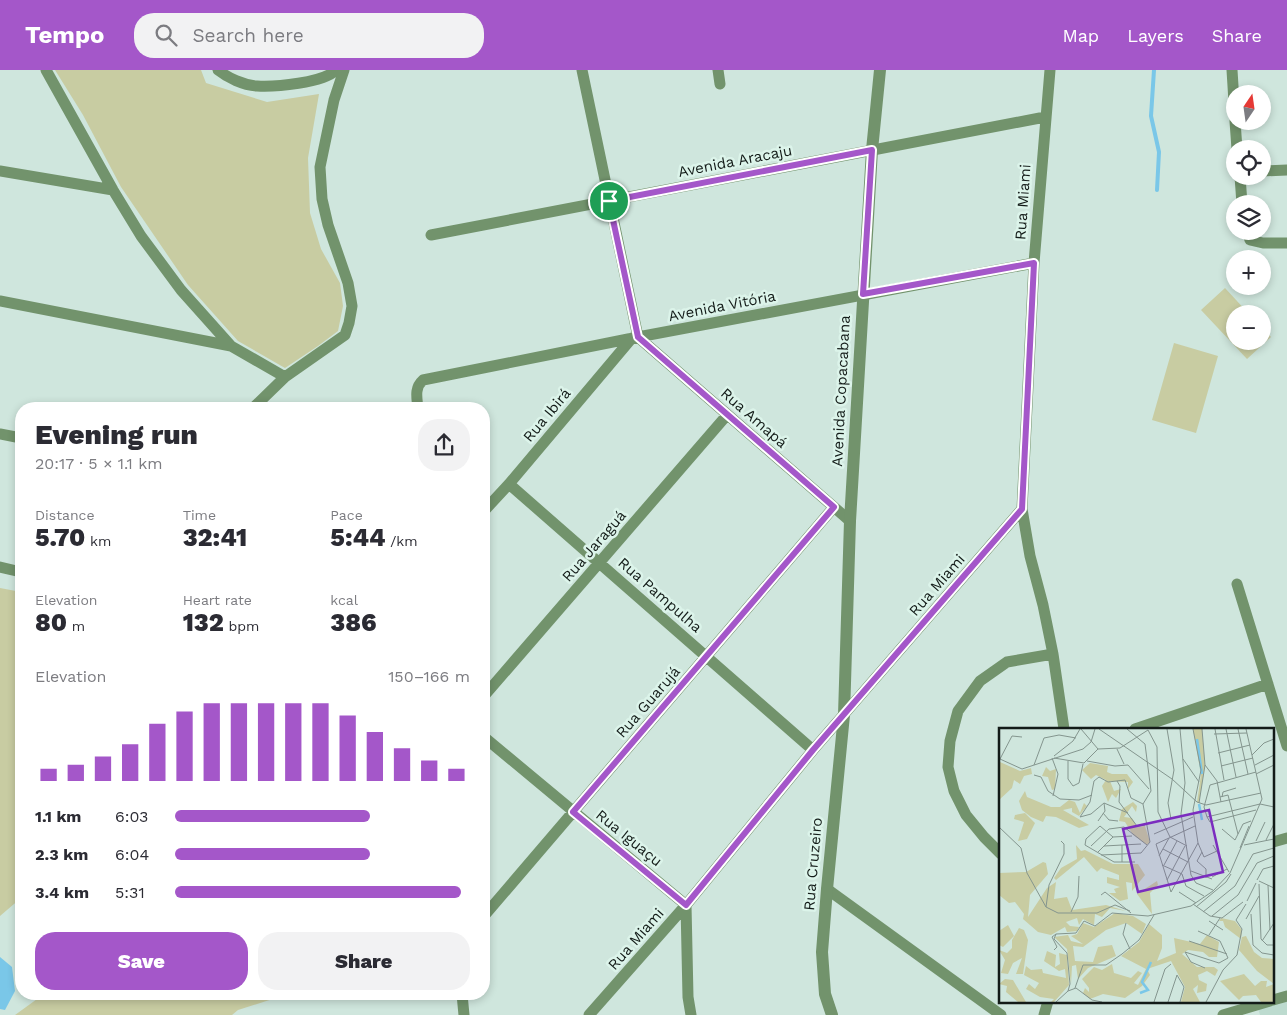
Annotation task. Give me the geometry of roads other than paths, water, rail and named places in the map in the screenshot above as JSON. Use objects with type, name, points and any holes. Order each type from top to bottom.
[{"type":"street","points":[[46,70],[141,236],[181,290],[231,346],[285,377]]},
{"type":"street","points":[[218,70],[228,78],[256,86],[309,82],[332,74],[336,70]]},
{"type":"street","points":[[259,402],[285,377],[345,335],[349,323],[352,306],[348,283],[328,225],[322,198],[320,168],[334,100],[344,70]]},
{"type":"street","points":[[582,70],[635,337]]},
{"type":"street","points":[[718,70],[720,84]]},
{"type":"street","name":"Avenida Copacabana","points":[[844,715],[850,522],[872,150],[880,70]]},
{"type":"street","name":"Rua Miami","points":[[589,1015],[686,905],[813,750],[1022,509],[1034,263],[1050,70]]},
{"type":"street","points":[[1232,70],[1233,85]]},
{"type":"street","name":"Avenida Aracaju","points":[[431,235],[1045,117]]},
{"type":"street","points":[[1271,170],[1287,170]]},
{"type":"street","points":[[0,171],[113,190]]},
{"type":"street","points":[[1250,240],[1263,243],[1287,243]]},
{"type":"street","name":"Avenida Vitória","points":[[417,402],[416,390],[422,380],[635,337],[1034,263]]},
{"type":"street","points":[[0,301],[231,346]]},
{"type":"street","name":"Rua Amapá","points":[[635,337],[850,522]]},
{"type":"street","name":"Rua Ibirá","points":[[490,505],[635,337]]},
{"type":"street","name":"Rua Jaraguá","points":[[490,689],[726,415]]},
{"type":"street","points":[[0,434],[15,437]]},
{"type":"street","name":"Rua Pampulha","points":[[509,484],[813,750]]},
{"type":"street","name":"Rua Guarujá","points":[[490,909],[834,507]]},
{"type":"street","points":[[1022,509],[1030,556],[1054,654],[1064,728]]},
{"type":"street","points":[[0,567],[15,571]]},
{"type":"street","points":[[1238,584],[1287,746]]},
{"type":"street","points":[[999,852],[984,838],[966,815],[954,791],[948,766],[950,741],[958,711],[980,680],[1007,662],[1054,654]]},
{"type":"street","points":[[1138,728],[1268,684]]},
{"type":"street","name":"Rua Cruzeiro","points":[[832,1015],[825,994],[822,952],[844,715]]},
{"type":"street","name":"Rua Iguaçu","points":[[490,742],[686,905]]},
{"type":"street","points":[[1274,842],[1287,838]]},
{"type":"street","points":[[827,889],[1001,1015]]},
{"type":"street","points":[[686,905],[690,1015]]},
{"type":"street","points":[[1274,1000],[1287,996]]},
{"type":"street","points":[[463,1000],[464,1015]]},
{"type":"street","points":[[1044,1015],[1048,1002]]},
{"type":"street","points":[[1223,1015],[1268,1002]]},
{"type":"water","points":[[0,957],[12,967],[15,991],[5,1010],[0,1009]]},
{"type":"waterway","points":[[1154,70],[1151,116],[1159,152],[1157,190]]}]
